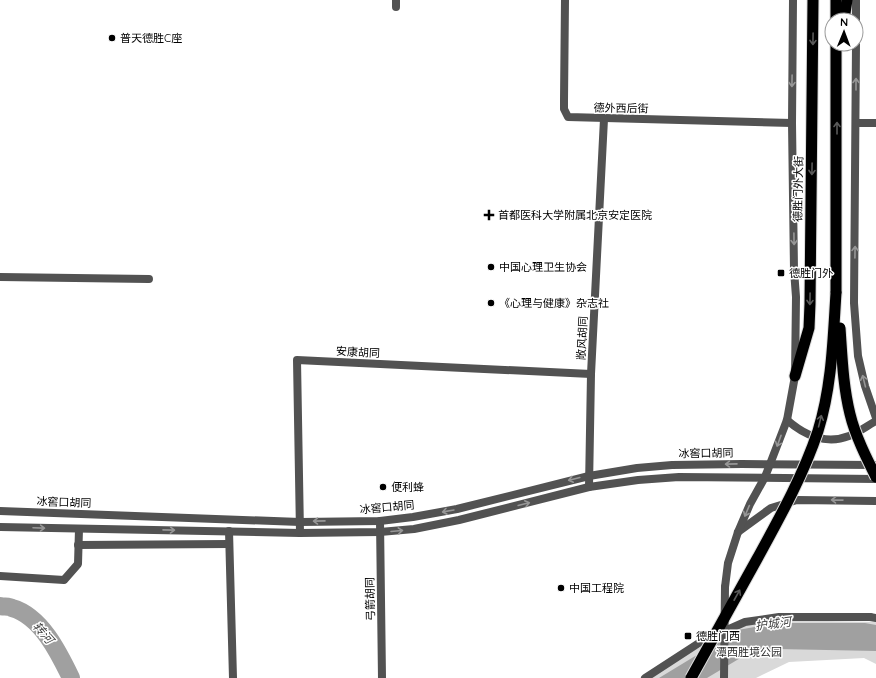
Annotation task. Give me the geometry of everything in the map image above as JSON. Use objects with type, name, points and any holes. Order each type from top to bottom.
[{"type":"highway","name":"德胜门外大街","points":[[796,376],[809,328],[813,0]]},
{"type":"highway","points":[[836,0],[836,12]]},
{"type":"highway","points":[[845,12],[847,0]]},
{"type":"highway","points":[[691,678],[785,509],[804,470],[818,430],[827,394],[832,354],[836,293],[836,52]]},
{"type":"highway","points":[[837,70],[839,52]]},
{"type":"highway","points":[[836,293],[850,415],[858,438],[876,478]]},
{"type":"street","name":"德外西后街","points":[[565,0],[564,109],[568,117],[792,123]]},
{"type":"street","name":"德胜门外大街","points":[[724,678],[728,563],[738,532],[750,504],[765,477],[787,420],[796,376],[796,297],[794,263],[792,123],[793,0]]},
{"type":"street","points":[[856,0],[856,12]]},
{"type":"street","points":[[856,52],[855,311],[858,356],[865,386],[876,418]]},
{"type":"street","name":"敞风胡同","points":[[589,487],[591,374],[604,119]]},
{"type":"street","points":[[856,123],[876,123]]},
{"type":"street","points":[[0,277],[149,279]]},
{"type":"street","name":"安康胡同","points":[[300,533],[297,360],[591,374]]},
{"type":"street","points":[[787,420],[811,436],[822,439],[839,439],[850,436],[876,421]]},
{"type":"street","name":"冰窖口胡同","points":[[0,511],[300,522],[380,521],[458,509],[589,476],[637,468],[672,465],[876,465]]},
{"type":"street","name":"冰窖口胡同","points":[[0,527],[300,533],[380,532],[414,529],[459,520],[589,487],[638,480],[679,477],[876,478]]},
{"type":"street","points":[[738,532],[771,508],[797,500],[876,501]]},
{"type":"street","name":"弓箭胡同","points":[[380,521],[382,678]]},
{"type":"street","points":[[0,576],[64,580],[78,564],[79,529]]},
{"type":"street","points":[[229,532],[233,678]]},
{"type":"street","points":[[78,545],[229,544]]},
{"type":"street","points":[[645,678],[702,641],[745,622],[779,617],[873,617]]},
{"type":"green space","name":"潭西胜境公园","points":[[777,620],[876,622],[876,664],[864,658],[789,662],[756,678],[650,678],[687,654],[733,630],[743,626]]},
{"type":"water","name":"潭西胜境公园","points":[[776,623],[865,623],[876,625],[876,651],[777,649],[747,654],[707,678],[659,678],[738,630]]},
{"type":"waterway","name":"转河","points":[[0,606],[9,607],[22,612],[40,627],[55,647],[71,678]]},
{"type":"place","name":"普天德胜C座","points":[[112,38]]},
{"type":"place","name":"首都医科大学附属北京安定医院","points":[[489,215]]},
{"type":"place","name":"中国心理卫生协会","points":[[491,267]]},
{"type":"place","name":"德胜门外","points":[[781,273]]},
{"type":"place","name":"《心理与健康》杂志社","points":[[491,303]]},
{"type":"place","name":"便利蜂","points":[[383,487]]},
{"type":"place","name":"中国工程院","points":[[561,588]]},
{"type":"place","name":"德胜门西","points":[[688,636]]},
{"type":"water label","name":"护城河","points":[[773,624]]}]
